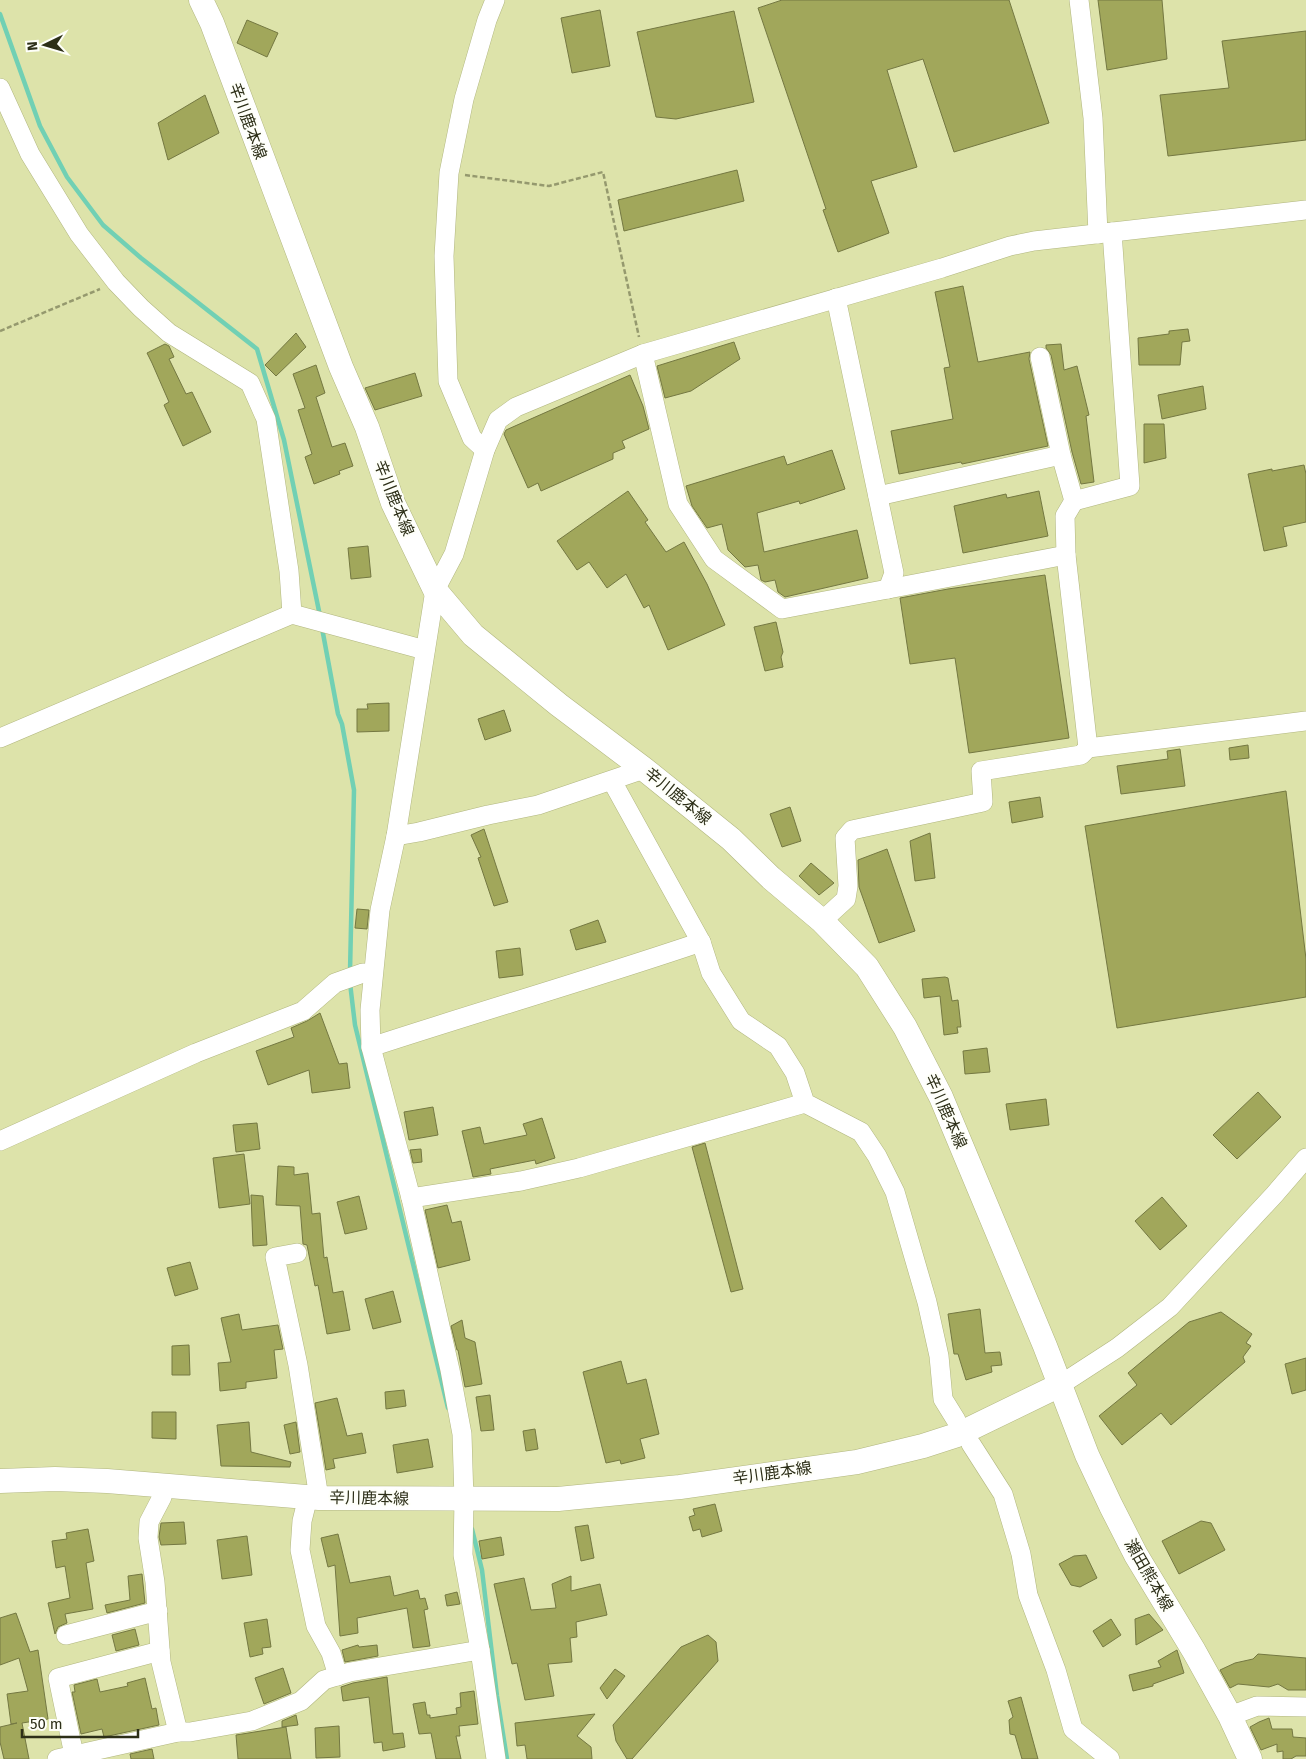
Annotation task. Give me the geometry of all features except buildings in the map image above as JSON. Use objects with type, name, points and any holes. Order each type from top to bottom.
[{"type":"main road","name":"辛川鹿本線","points":[[0,1481],[55,1479],[313,1497],[464,1500],[558,1499],[680,1487],[857,1462],[923,1446],[957,1435],[1060,1384],[1046,1346],[937,1088],[905,1027],[867,967],[822,921],[771,878],[731,839],[644,769],[559,705],[473,635],[435,590],[393,504],[367,427],[212,23],[201,0]]},
{"type":"main road","name":"瀬田熊本線","points":[[1060,1384],[1087,1455],[1111,1506],[1136,1554],[1230,1716],[1250,1759]]},
{"type":"street","points":[[485,450],[472,438],[448,381],[444,256],[449,173],[464,99],[487,20],[495,0]]},
{"type":"street","points":[[1078,0],[1093,118],[1130,486],[1074,501],[1065,516],[1066,555],[1088,748]]},
{"type":"street","points":[[0,88],[30,154],[79,234],[116,282],[140,308],[169,333],[250,383],[266,419],[289,572],[292,614]]},
{"type":"street","points":[[496,1759],[480,1650],[463,1554],[462,1434],[450,1370],[411,1198],[371,1047],[370,1010],[372,974],[380,910],[396,836],[435,590],[454,554],[485,450],[498,420],[516,407],[643,354],[942,268],[1010,246],[1034,241],[1306,210]]},
{"type":"street","points":[[836,298],[894,574],[888,589]]},
{"type":"street","points":[[643,354],[678,504],[714,559],[782,609],[1066,555]]},
{"type":"street","points":[[1040,357],[1061,455],[1074,501]]},
{"type":"street","points":[[878,496],[1061,455]]},
{"type":"street","points":[[0,738],[292,614],[425,650]]},
{"type":"street","points":[[822,921],[846,899],[848,886],[845,838],[852,830],[983,802],[981,771],[1081,755],[1088,748],[1306,721]]},
{"type":"street","points":[[396,836],[538,805],[644,769]]},
{"type":"street","points":[[612,781],[701,942],[711,973],[741,1021],[778,1046],[795,1073],[805,1103]]},
{"type":"street","points":[[371,1047],[620,970],[701,942]]},
{"type":"street","points":[[0,1142],[196,1053],[303,1010],[335,983],[363,973],[372,974]]},
{"type":"street","points":[[411,1198],[521,1181],[579,1168],[805,1103],[862,1132],[877,1156],[895,1192],[927,1302],[939,1356],[943,1399],[956,1420]]},
{"type":"street","points":[[1060,1384],[1117,1348],[1170,1307],[1306,1158]]},
{"type":"street","points":[[297,1253],[275,1257],[298,1365],[313,1497],[302,1521],[300,1550],[316,1626],[331,1654],[338,1676]]},
{"type":"street","points":[[971,1444],[1003,1494],[1021,1554],[1028,1595],[1056,1670],[1073,1729],[1110,1759]]},
{"type":"street","points":[[158,1485],[162,1497],[149,1522],[148,1538],[155,1582],[161,1662],[178,1732]]},
{"type":"street","points":[[66,1635],[158,1611]]},
{"type":"street","points":[[160,1651],[58,1678],[66,1757],[178,1732],[190,1732],[252,1721],[301,1701],[324,1680],[350,1672],[480,1650]]},
{"type":"street","points":[[1230,1716],[1257,1706],[1306,1707]]},
{"type":"path","points":[[449,173],[549,186],[603,172],[643,354]]},
{"type":"path","points":[[0,331],[116,282]]},
{"type":"waterway","points":[[0,14],[40,126],[67,177],[103,225],[141,258],[257,349],[284,440],[320,616]]},
{"type":"waterway","points":[[322,628],[354,790],[350,972]]},
{"type":"waterway","points":[[350,983],[355,1025],[448,1408]]},
{"type":"waterway","points":[[472,1529],[482,1570],[497,1696],[507,1759]]}]
